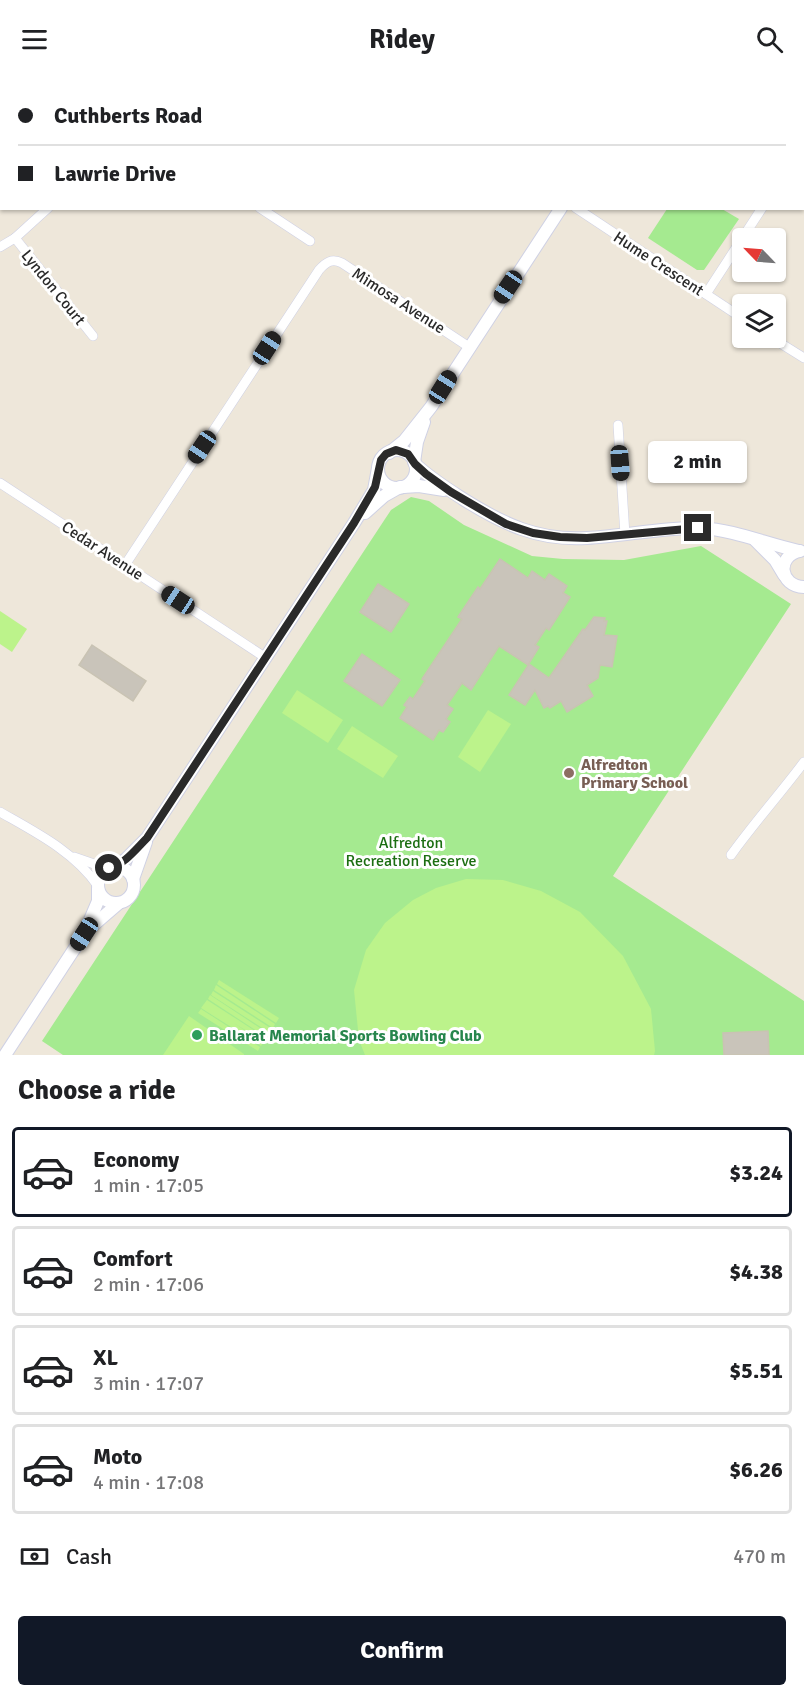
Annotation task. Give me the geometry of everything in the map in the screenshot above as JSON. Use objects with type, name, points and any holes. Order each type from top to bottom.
[{"type":"street","points":[[0,247],[15,238],[46,210]]},
{"type":"street","points":[[263,210],[310,241]]},
{"type":"street","points":[[5,1055],[84,934],[98,901],[100,876],[126,859],[147,838],[354,523],[374,490],[382,458],[404,441],[430,407],[560,210]]},
{"type":"street","name":"Hume Crescent","points":[[579,210],[732,311]]},
{"type":"street","points":[[706,294],[761,210]]},
{"type":"street","name":"Lyndon Court","points":[[15,238],[93,336]]},
{"type":"street","name":"Mimosa Avenue","points":[[125,565],[319,270],[327,262],[334,260],[341,262],[469,346]]},
{"type":"street","points":[[786,347],[804,358]]},
{"type":"street","points":[[354,523],[384,496],[414,478],[417,442],[430,407]]},
{"type":"street","points":[[618,424],[625,535]]},
{"type":"street","points":[[389,453],[396,450],[404,452],[426,474],[451,492],[506,524],[533,533],[577,538],[698,528],[730,532],[803,550]]},
{"type":"street","points":[[378,468],[380,477],[394,488],[419,486],[451,492]]},
{"type":"street","name":"Cedar Avenue","points":[[0,483],[266,658]]},
{"type":"street","points":[[754,539],[775,560],[791,584],[803,587]]},
{"type":"street","points":[[786,578],[783,571],[786,559],[792,553],[803,550]]},
{"type":"street","points":[[731,855],[754,822],[804,762]]},
{"type":"street","points":[[0,812],[68,855],[86,871],[102,897],[119,903]]},
{"type":"street","points":[[84,934],[100,918],[131,896],[134,887],[133,879],[147,838]]},
{"type":"street","points":[[68,855],[97,865],[126,870],[133,879]]},
{"type":"green space","points":[[666,210],[724,210],[739,219],[704,270],[697,270],[648,238]]},
{"type":"green space","name":"Alfredton Recreation Reserve","points":[[411,497],[429,501],[464,525],[532,556],[624,560],[701,546],[791,604],[613,876],[804,1001],[804,1055],[63,1055],[42,1041],[391,510]]},
{"type":"green space","points":[[0,611],[27,629],[12,652],[0,644]]},
{"type":"green space","points":[[297,690],[343,720],[328,743],[282,713]]},
{"type":"green space","points":[[488,710],[511,724],[480,772],[458,757]]},
{"type":"green space","points":[[352,726],[398,756],[383,778],[337,749]]},
{"type":"green space","points":[[466,879],[503,880],[541,891],[580,912],[623,956],[651,1009],[654,1055],[365,1055],[359,1040],[354,990],[366,950],[385,923],[413,900],[436,888]]},
{"type":"green space","points":[[219,980],[279,1018],[276,1023],[217,984]]},
{"type":"green space","points":[[216,985],[275,1024],[273,1028],[214,990]]},
{"type":"green space","points":[[213,991],[272,1029],[270,1033],[211,995]]},
{"type":"green space","points":[[210,995],[269,1034],[266,1037],[208,999]]},
{"type":"green space","points":[[207,1000],[266,1038],[264,1042],[234,1023],[263,1043],[261,1046],[201,1008]]},
{"type":"green space","points":[[201,1009],[260,1047],[258,1051],[198,1013]]},
{"type":"green space","name":"Ballarat Memorial Sports Bowling Club","points":[[189,1016],[244,1054],[244,1055],[163,1055]]},
{"type":"building","points":[[500,559],[528,578],[532,571],[545,580],[549,574],[567,586],[563,593],[570,597],[549,630],[546,628],[535,645],[539,647],[528,665],[499,646],[471,690],[462,683],[447,705],[453,709],[446,719],[450,722],[443,732],[439,730],[433,740],[400,718],[407,707],[404,705],[410,697],[413,699],[425,681],[422,679],[462,619],[458,617]]},
{"type":"building","points":[[378,584],[409,604],[391,632],[360,612]]},
{"type":"building","points":[[594,617],[605,618],[604,621],[607,621],[604,635],[617,636],[612,667],[600,665],[598,678],[587,685],[593,696],[567,712],[561,701],[550,708],[548,706],[544,708],[535,690],[525,705],[509,695],[529,664],[549,678]]},
{"type":"building","points":[[92,645],[146,681],[133,701],[79,665]]},
{"type":"building","points":[[362,654],[400,680],[382,706],[344,681]]},
{"type":"building","points":[[768,1031],[769,1055],[724,1055],[723,1033]]},
{"type":"place","name":"Alfredton Primary School","points":[[569,773]]},
{"type":"place","name":"Ballarat Memorial Sports Bowling Club","points":[[197,1035]]},
{"type":"route","points":[[109,868],[115,867],[126,859],[147,838],[354,523],[375,487],[382,458],[389,453],[396,450],[406,453],[426,474],[451,492],[506,524],[533,533],[587,538],[698,528]]}]
